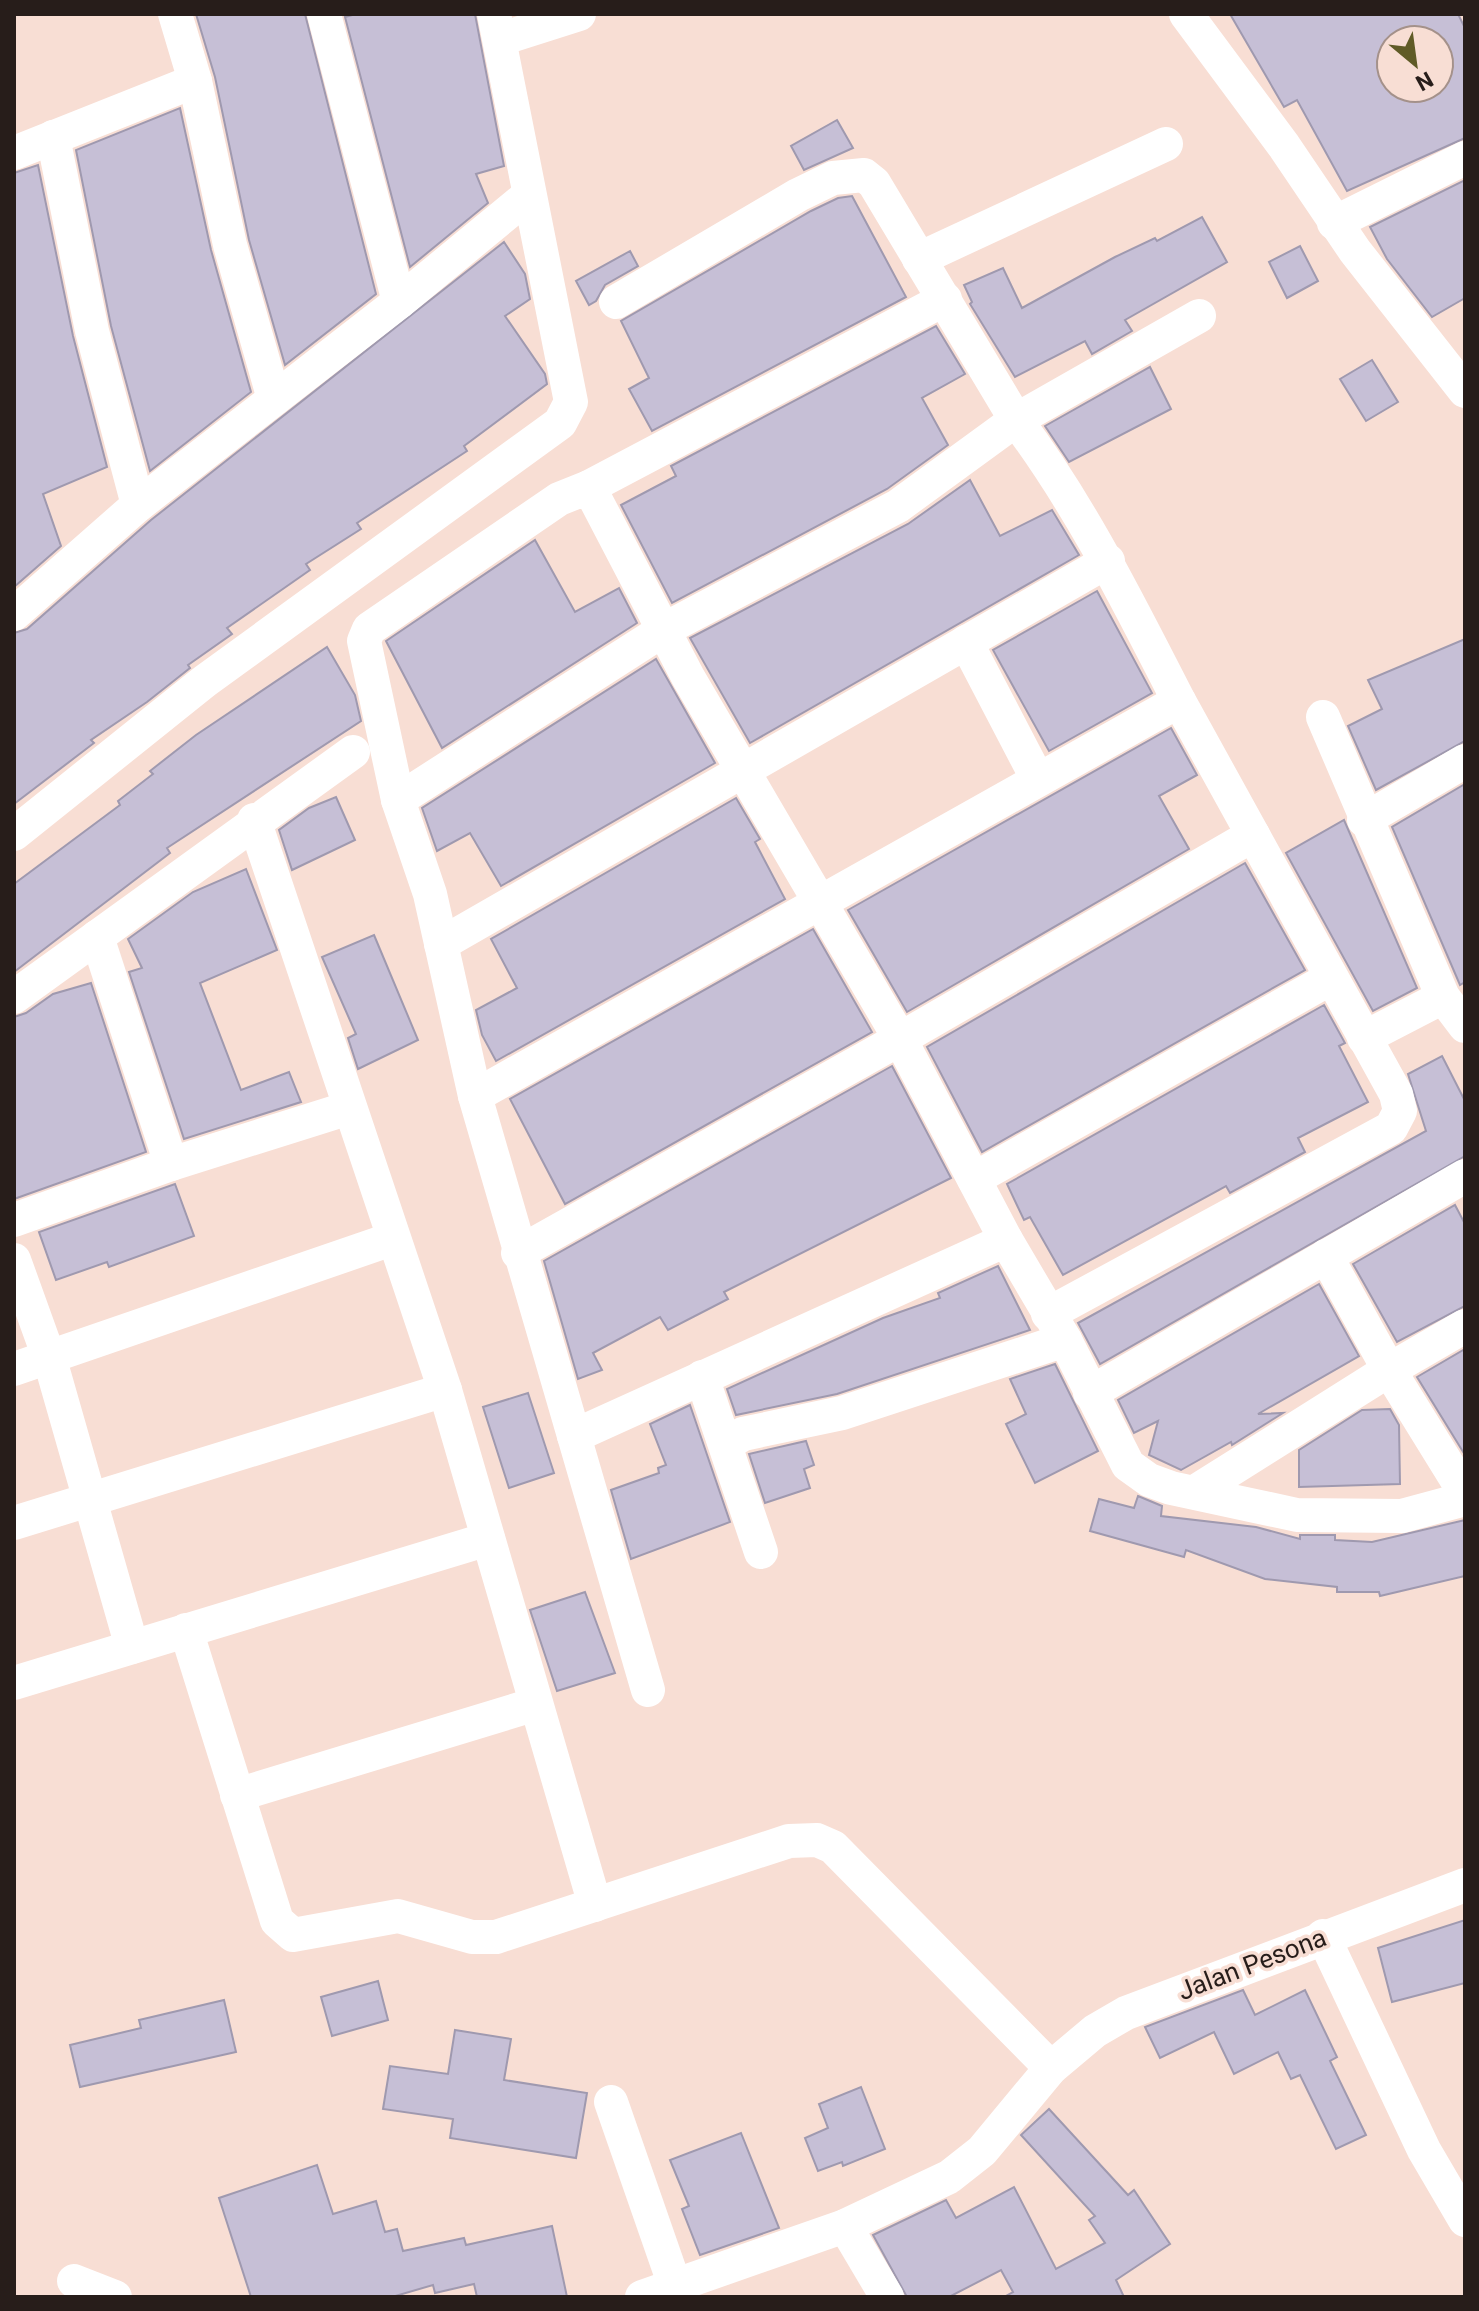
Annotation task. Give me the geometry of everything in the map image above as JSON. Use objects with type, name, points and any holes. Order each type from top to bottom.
[{"type":"street","points":[[175,14],[195,81],[230,245],[274,399]]},
{"type":"street","points":[[324,14],[399,302]]},
{"type":"street","points":[[14,834],[205,681],[560,423],[569,413],[571,402],[497,27],[579,14]]},
{"type":"street","points":[[1186,14],[1284,146],[1334,223],[1465,391]]},
{"type":"street","points":[[14,153],[195,81]]},
{"type":"street","points":[[53,137],[92,331],[138,505]]},
{"type":"street","points":[[919,259],[1166,144]]},
{"type":"street","points":[[1334,223],[1465,158]]},
{"type":"street","points":[[616,302],[798,195],[833,178],[864,175],[874,183],[1016,420],[1052,467],[1108,561],[1179,701],[1396,1094],[1400,1111],[1391,1128],[1056,1327],[842,1413],[743,1434],[726,1444]]},
{"type":"street","points":[[14,614],[138,505],[399,302],[529,195]]},
{"type":"street","points":[[648,1690],[518,1253],[475,1096],[430,894],[398,800],[364,641],[369,629],[559,499],[589,487],[945,299]]},
{"type":"street","points":[[398,800],[665,629],[898,506],[1016,420],[1199,316]]},
{"type":"street","points":[[589,487],[744,772],[900,1039],[1128,1465],[1149,1480],[1297,1515],[1402,1516],[1465,1496],[1389,1370],[1326,1256]]},
{"type":"street","points":[[441,944],[1108,561]]},
{"type":"street","points":[[966,642],[1037,778]]},
{"type":"street","points":[[475,1096],[823,904],[1037,778],[1179,701]]},
{"type":"street","points":[[1323,717],[1364,820],[1458,1016],[1364,1038]]},
{"type":"street","points":[[14,997],[254,820],[353,752]]},
{"type":"street","points":[[1364,820],[1464,763]]},
{"type":"street","points":[[254,820],[445,1390],[595,1905]]},
{"type":"street","points":[[518,1253],[900,1039],[1253,835]]},
{"type":"street","points":[[97,937],[171,1164]]},
{"type":"street","points":[[974,1179],[1331,978]]},
{"type":"street","points":[[14,1220],[171,1164],[349,1108]]},
{"type":"street","points":[[1090,1393],[1465,1176]]},
{"type":"street","points":[[14,1369],[50,1360],[392,1239]]},
{"type":"street","points":[[574,1436],[1006,1240]]},
{"type":"street","points":[[14,1260],[50,1360],[132,1647]]},
{"type":"street","points":[[1195,1492],[1465,1326]]},
{"type":"street","points":[[702,1377],[761,1552]]},
{"type":"street","points":[[14,1523],[445,1390]]},
{"type":"street","points":[[14,1683],[488,1539]]},
{"type":"street","points":[[186,1630],[277,1921],[293,1935],[398,1916],[482,1938],[595,1905],[789,1841],[817,1840],[833,1847],[1051,2068]]},
{"type":"street","points":[[237,1795],[536,1704]]},
{"type":"street","name":"Jalan Pesona","points":[[642,2297],[674,2283],[845,2226],[969,2164],[1051,2068],[1095,2031],[1126,2013],[1323,1936],[1465,1885]]},
{"type":"street","points":[[1323,1936],[1424,2150],[1465,2220]]},
{"type":"street","points":[[611,2102],[674,2283]]},
{"type":"street","points":[[845,2226],[887,2297]]},
{"type":"street","points":[[74,2281],[115,2297]]},
{"type":"building","points":[[196,14],[305,14],[376,294],[285,365],[249,240],[215,77]]},
{"type":"building","points":[[356,14],[475,14],[504,166],[476,174],[488,203],[410,267],[345,17]]},
{"type":"building","points":[[1230,14],[1458,14],[1465,28],[1465,138],[1347,191],[1297,100],[1284,107]]},
{"type":"building","points":[[180,108],[211,250],[251,392],[150,471],[111,326],[76,150]]},
{"type":"building","points":[[837,120],[853,148],[804,170],[791,146]]},
{"type":"building","points":[[38,165],[73,336],[107,467],[43,494],[61,546],[14,587],[14,173]]},
{"type":"building","points":[[1465,180],[1465,298],[1432,317],[1387,259],[1370,227]]},
{"type":"building","points":[[852,196],[906,297],[652,431],[629,389],[649,378],[621,321],[811,211],[838,198]]},
{"type":"building","points":[[1202,217],[1227,262],[1125,320],[1132,331],[1092,354],[1085,341],[1015,377],[970,304],[972,302],[964,285],[1003,268],[1022,308],[1115,257],[1155,238],[1157,241]]},
{"type":"building","points":[[504,242],[525,274],[530,299],[505,316],[545,374],[547,384],[464,446],[467,451],[357,523],[361,529],[306,564],[310,570],[227,628],[232,634],[188,665],[190,668],[147,702],[91,740],[94,743],[14,804],[14,633],[27,629],[151,520]]},
{"type":"building","points":[[1300,246],[1318,281],[1287,298],[1269,262]]},
{"type":"building","points":[[630,251],[638,266],[605,285],[596,301],[589,305],[576,281]]},
{"type":"building","points":[[936,326],[965,374],[922,398],[948,445],[887,489],[672,603],[621,505],[676,476],[671,466]]},
{"type":"building","points":[[1372,360],[1398,402],[1366,421],[1340,379]]},
{"type":"building","points":[[1150,367],[1171,409],[1069,462],[1045,426]]},
{"type":"building","points":[[970,480],[1000,536],[1052,510],[1079,555],[750,743],[690,638],[908,524]]},
{"type":"building","points":[[535,540],[575,612],[619,588],[637,623],[442,748],[386,641]]},
{"type":"building","points":[[1097,591],[1152,693],[1049,751],[993,650]]},
{"type":"building","points":[[1465,639],[1465,741],[1376,790],[1348,726],[1382,709],[1368,680]]},
{"type":"building","points":[[327,647],[355,695],[361,721],[167,848],[170,853],[14,972],[14,884],[120,805],[118,801],[153,774],[150,771],[196,735]]},
{"type":"building","points":[[656,659],[715,763],[501,886],[470,833],[437,851],[422,808]]},
{"type":"building","points":[[1171,728],[1197,775],[1159,796],[1189,849],[907,1012],[848,910]]},
{"type":"building","points":[[1465,784],[1465,982],[1460,985],[1392,827]]},
{"type":"building","points":[[336,797],[355,840],[292,870],[279,830],[309,808]]},
{"type":"building","points":[[736,798],[760,839],[755,842],[785,899],[496,1061],[482,1035],[476,1010],[517,988],[491,939]]},
{"type":"building","points":[[1344,820],[1417,988],[1373,1011],[1286,853]]},
{"type":"building","points":[[1245,863],[1305,970],[982,1152],[927,1047]]},
{"type":"building","points":[[246,869],[277,950],[200,983],[241,1090],[289,1072],[301,1102],[184,1139],[129,972],[142,968],[128,939],[193,892]]},
{"type":"building","points":[[813,929],[872,1032],[565,1204],[510,1099]]},
{"type":"building","points":[[374,935],[418,1040],[358,1069],[348,1038],[356,1034],[322,957]]},
{"type":"building","points":[[91,983],[146,1152],[14,1199],[14,1017],[26,1013],[53,994]]},
{"type":"building","points":[[1324,1005],[1345,1043],[1339,1046],[1368,1102],[1298,1138],[1305,1152],[1230,1193],[1226,1186],[1063,1275],[1030,1217],[1024,1220],[1007,1184]]},
{"type":"building","points":[[1442,1056],[1465,1101],[1465,1156],[1100,1364],[1078,1323],[1426,1131],[1408,1074]]},
{"type":"building","points":[[892,1066],[951,1178],[724,1292],[728,1299],[668,1330],[660,1317],[593,1353],[602,1370],[578,1379],[544,1261]]},
{"type":"building","points":[[175,1184],[194,1236],[109,1267],[107,1262],[56,1280],[39,1232]]},
{"type":"building","points":[[1455,1205],[1465,1224],[1465,1306],[1397,1342],[1353,1264]]},
{"type":"building","points":[[998,1266],[1030,1330],[837,1394],[736,1415],[727,1389],[883,1318],[940,1298],[938,1293]]},
{"type":"building","points":[[1319,1284],[1359,1356],[1258,1414],[1283,1413],[1232,1445],[1231,1442],[1181,1470],[1149,1455],[1158,1421],[1134,1433],[1118,1400]]},
{"type":"building","points":[[1465,1349],[1465,1455],[1417,1377]]},
{"type":"building","points":[[1055,1364],[1098,1451],[1035,1483],[1006,1424],[1026,1414],[1010,1379]]},
{"type":"building","points":[[528,1393],[554,1473],[509,1488],[483,1407]]},
{"type":"building","points":[[690,1405],[730,1522],[631,1559],[611,1490],[659,1473],[658,1468],[666,1465],[650,1424]]},
{"type":"building","points":[[1390,1409],[1399,1425],[1400,1484],[1299,1487],[1299,1450],[1362,1410]]},
{"type":"building","points":[[806,1441],[814,1465],[804,1469],[810,1488],[765,1503],[749,1454]]},
{"type":"building","points":[[1138,1496],[1162,1506],[1161,1516],[1256,1527],[1300,1539],[1300,1535],[1335,1535],[1335,1540],[1372,1542],[1465,1520],[1465,1576],[1380,1596],[1379,1592],[1337,1592],[1337,1587],[1265,1579],[1186,1550],[1184,1557],[1090,1531],[1099,1499],[1134,1508]]},
{"type":"building","points":[[585,1592],[615,1673],[557,1691],[530,1610]]},
{"type":"building","points":[[1465,1920],[1465,1983],[1392,2002],[1378,1948]]},
{"type":"building","points":[[378,1981],[388,2020],[332,2036],[321,1997]]},
{"type":"building","points":[[1243,1990],[1255,2015],[1305,1990],[1337,2057],[1330,2061],[1366,2135],[1336,2149],[1300,2075],[1291,2079],[1278,2052],[1234,2074],[1214,2032],[1160,2058],[1145,2027]]},
{"type":"building","points":[[224,2000],[236,2052],[80,2087],[70,2045],[141,2028],[139,2020]]},
{"type":"building","points":[[455,2030],[511,2039],[504,2080],[587,2093],[576,2158],[450,2138],[453,2119],[383,2109],[390,2066],[448,2074]]},
{"type":"building","points":[[861,2087],[885,2149],[843,2166],[842,2162],[818,2171],[805,2138],[828,2128],[819,2104]]},
{"type":"building","points":[[1049,2109],[1128,2195],[1134,2190],[1170,2244],[1116,2280],[1124,2297],[1004,2297],[1013,2292],[1001,2270],[949,2297],[907,2297],[873,2235],[946,2200],[956,2218],[1014,2187],[1056,2269],[1105,2243],[1089,2220],[1095,2216],[1021,2135]]},
{"type":"building","points":[[741,2133],[779,2228],[700,2255],[682,2209],[689,2206],[670,2160]]},
{"type":"building","points":[[317,2165],[333,2214],[376,2201],[385,2232],[397,2229],[403,2251],[464,2238],[466,2245],[552,2226],[567,2297],[477,2297],[474,2284],[435,2293],[433,2285],[392,2297],[251,2297],[219,2198]]}]
